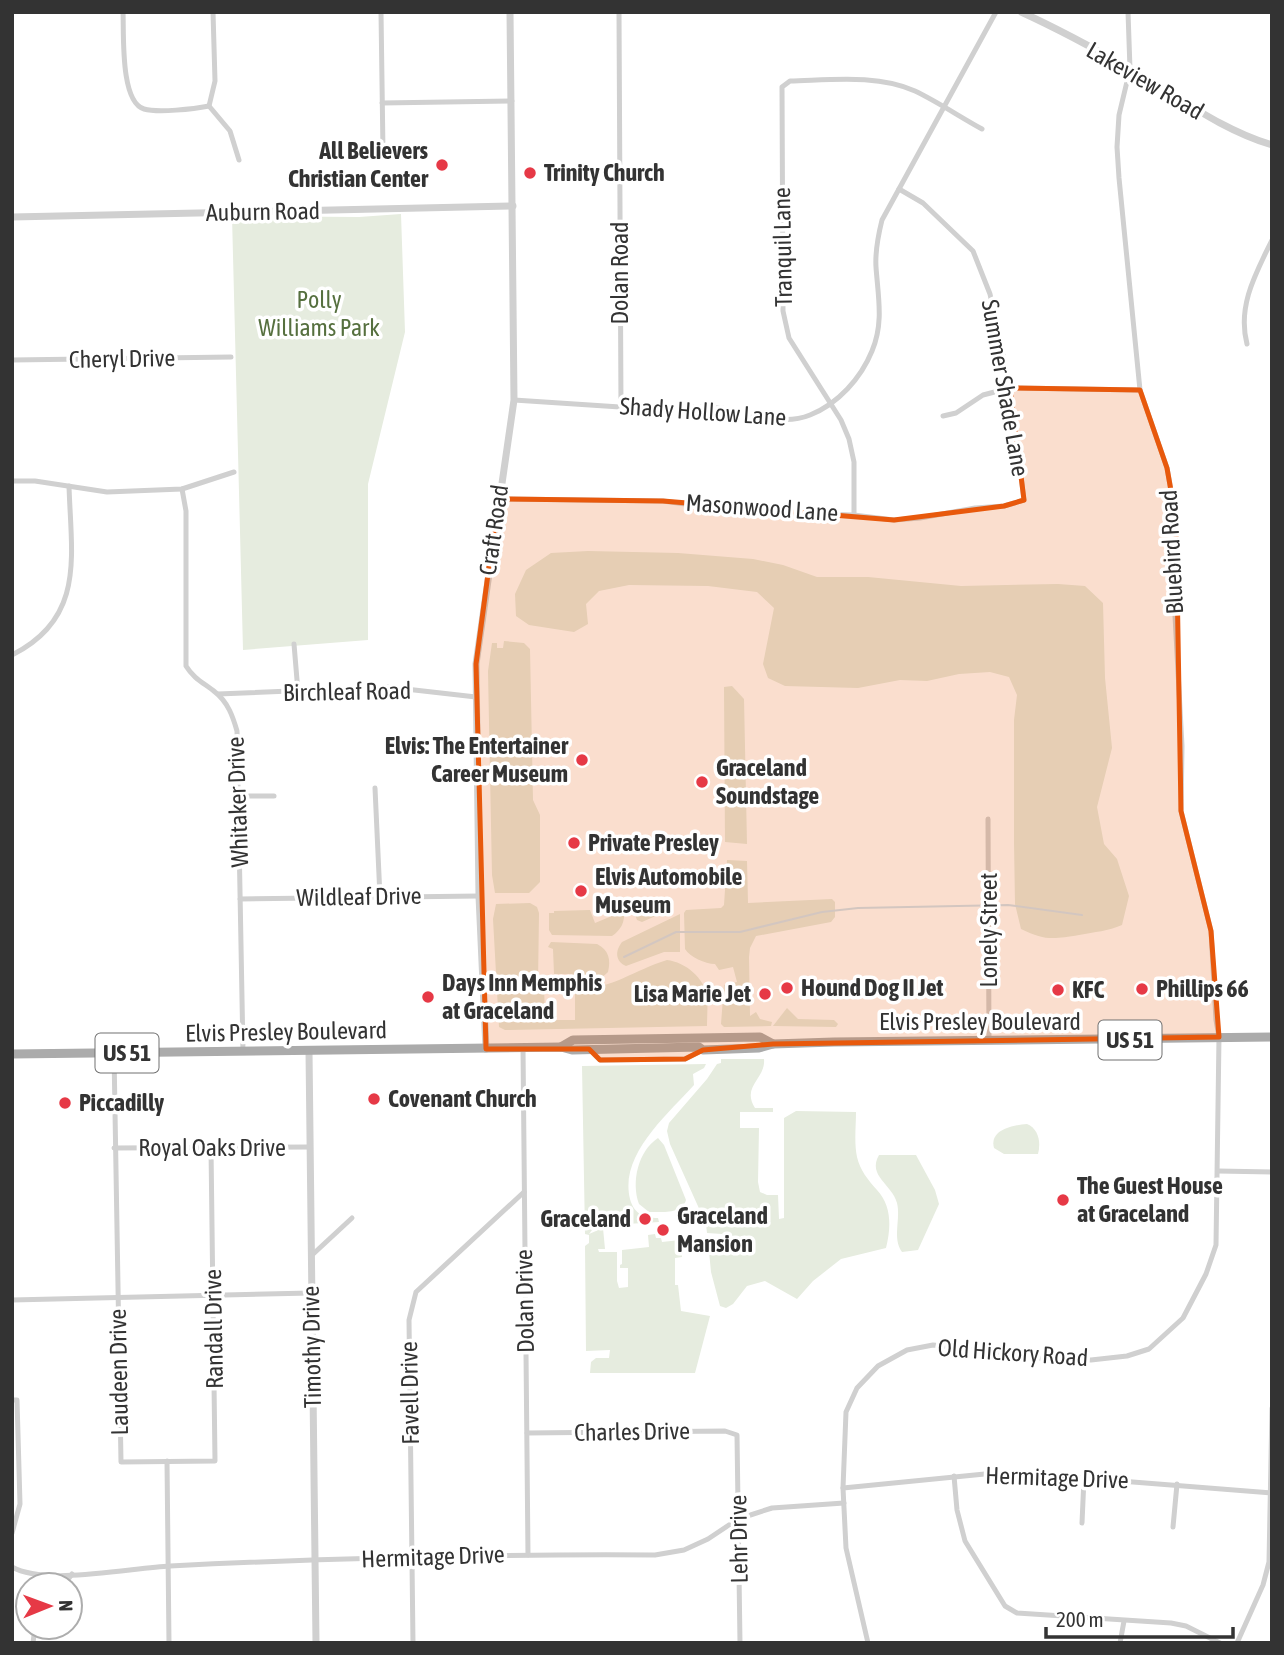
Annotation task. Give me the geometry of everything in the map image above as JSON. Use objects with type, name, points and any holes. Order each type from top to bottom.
[{"type":"main road","name":"Elvis Presley Boulevard","points":[[561,1047],[573,1041],[760,1037],[773,1044]]},
{"type":"main road","name":"Elvis Presley Boulevard","points":[[12,1054],[561,1047],[699,1047],[703,1050],[759,1048],[773,1044],[1272,1037]]},
{"type":"street","points":[[123,12],[127,85],[133,100],[143,109],[190,110],[209,106]]},
{"type":"street","points":[[209,106],[215,81],[213,12]]},
{"type":"street","points":[[381,12],[383,152]]},
{"type":"street","name":"Craft Road","points":[[486,1049],[479,896],[476,664],[514,400],[510,12]]},
{"type":"street","name":"Dolan Road","points":[[619,12],[621,407]]},
{"type":"street","name":"Shady Hollow Lane","points":[[514,400],[621,407],[722,408],[789,419],[809,416],[830,402],[856,380],[869,358],[878,333],[880,315],[876,242],[882,220],[996,12]]},
{"type":"street","name":"Lakeview Road","points":[[1021,12],[1130,69],[1209,119],[1247,138],[1272,145]]},
{"type":"street","name":"Bluebird Road","points":[[1128,12],[1130,69],[1119,115],[1117,147],[1140,390],[1167,468],[1176,519],[1173,578],[1182,746],[1181,811],[1211,931],[1219,1037]]},
{"type":"street","name":"Tranquil Lane","points":[[854,514],[853,462],[849,439],[830,402],[789,338],[783,311],[782,87],[790,80],[859,80],[886,83],[914,90],[943,107]]},
{"type":"street","points":[[382,103],[512,101]]},
{"type":"street","points":[[209,106],[230,131],[239,160]]},
{"type":"street","points":[[943,107],[982,129]]},
{"type":"street","name":"Summer Shade Lane","points":[[899,189],[922,203],[973,251],[990,295],[1010,388],[1024,500]]},
{"type":"street","name":"Auburn Road","points":[[12,217],[513,206]]},
{"type":"street","points":[[1247,344],[1244,312],[1250,288],[1272,240]]},
{"type":"street","name":"Cheryl Drive","points":[[12,360],[231,357]]},
{"type":"street","points":[[943,416],[956,413],[983,396],[1010,388],[1140,390]]},
{"type":"street","points":[[12,481],[35,481],[107,492],[183,489],[234,472]]},
{"type":"street","points":[[12,654],[34,644],[54,624],[67,596],[71,568],[69,486]]},
{"type":"street","name":"Whitaker Drive","points":[[183,489],[186,511],[186,666],[193,678],[218,694],[232,712],[237,731],[243,1052]]},
{"type":"street","name":"Masonwood Lane","points":[[498,499],[663,501],[745,512],[854,514],[894,520],[920,519],[975,508],[1004,506],[1024,500]]},
{"type":"street","points":[[294,644],[298,692]]},
{"type":"street","name":"Birchleaf Road","points":[[218,694],[388,687],[476,697]]},
{"type":"street","points":[[375,788],[380,897]]},
{"type":"street","points":[[239,796],[274,796]]},
{"type":"street","name":"Lonely Street","points":[[988,819],[989,1041]]},
{"type":"street","name":"Wildleaf Drive","points":[[240,899],[479,896]]},
{"type":"street","name":"Old Hickory Road","points":[[869,1643],[846,1548],[843,1488],[846,1412],[857,1388],[878,1366],[908,1350],[933,1345],[1013,1357],[1091,1360],[1127,1356],[1149,1349],[1164,1337],[1183,1318],[1206,1274],[1216,1245],[1219,1037]]},
{"type":"street","name":"Dolan Drive","points":[[523,1048],[528,1555]]},
{"type":"street","name":"Timothy Drive","points":[[310,1051],[316,1643]]},
{"type":"street","name":"Laudeen Drive","points":[[114,1053],[121,1462],[167,1461]]},
{"type":"street","name":"Royal Oaks Drive","points":[[114,1149],[310,1147]]},
{"type":"street","name":"Randall Drive","points":[[167,1461],[215,1461],[211,1148]]},
{"type":"street","points":[[1217,1171],[1272,1172]]},
{"type":"street","name":"Favell Drive","points":[[413,1643],[409,1320],[416,1292],[524,1192]]},
{"type":"street","points":[[311,1256],[352,1218]]},
{"type":"street","points":[[12,1300],[311,1293]]},
{"type":"street","points":[[12,1534],[20,1504],[15,1400]]},
{"type":"street","points":[[1237,1643],[1263,1585],[1269,1562],[1272,1408]]},
{"type":"street","name":"Charles Drive","points":[[527,1433],[724,1431],[737,1435]]},
{"type":"street","name":"Lehr Drive","points":[[737,1435],[740,1643]]},
{"type":"street","points":[[167,1461],[169,1643]]},
{"type":"street","name":"Hermitage Drive","points":[[843,1488],[1005,1472],[1271,1493]]},
{"type":"street","points":[[954,1476],[957,1510],[965,1541],[1005,1606],[1017,1614],[1171,1623],[1186,1626],[1220,1643]]},
{"type":"street","points":[[1082,1523],[1084,1478]]},
{"type":"street","points":[[1173,1527],[1177,1484]]},
{"type":"street","name":"Hermitage Drive","points":[[84,1573],[168,1566],[413,1557],[664,1554],[684,1550],[708,1539],[738,1519],[772,1508],[844,1503]]},
{"type":"street","points":[[1120,1643],[1124,1621]]},
{"type":"highlighted area","points":[[1010,388],[1140,390],[1167,468],[1176,519],[1181,811],[1211,931],[1219,1037],[773,1044],[703,1050],[685,1059],[600,1060],[589,1049],[486,1049],[476,664],[498,499],[663,501],[894,520],[1004,506],[1024,500]]},
{"type":"green space","name":"Polly Williams Park","points":[[401,214],[405,332],[368,484],[368,640],[243,650],[232,216],[359,217]]},
{"type":"green space","points":[[551,553],[678,553],[753,559],[783,565],[817,577],[868,577],[961,586],[1085,586],[1103,603],[1105,678],[1112,748],[1097,807],[1104,844],[1117,859],[1129,896],[1122,925],[1056,938],[1037,936],[1021,929],[1015,904],[1014,720],[1017,695],[1009,677],[990,672],[959,674],[927,681],[900,680],[858,688],[785,686],[768,678],[763,664],[774,608],[757,592],[708,586],[629,585],[599,591],[586,604],[588,624],[574,632],[529,625],[516,616],[515,594],[526,570]]},
{"type":"green space","points":[[504,641],[524,643],[530,649],[533,800],[540,815],[540,882],[529,893],[495,893],[492,875],[488,671],[492,643],[497,643],[497,648],[503,648]]},
{"type":"green space","points":[[732,686],[744,699],[747,844],[725,842],[724,687]]},
{"type":"green space","points":[[727,860],[747,861],[748,903],[832,899],[835,902],[835,917],[831,922],[756,936],[749,957],[750,1016],[756,1012],[760,1019],[772,1022],[771,1026],[724,1027],[721,1024],[724,985],[737,982],[733,967],[719,970],[715,964],[698,960],[685,949],[686,910],[721,908],[724,905]]},
{"type":"green space","points":[[666,900],[669,910],[642,922],[637,920],[633,909],[638,902]]},
{"type":"green space","points":[[530,903],[537,907],[539,913],[538,983],[544,984],[545,1020],[575,1020],[575,989],[611,983],[667,960],[681,964],[693,972],[702,983],[707,997],[707,1026],[505,1030],[499,1027],[493,919],[496,904]]},
{"type":"green space","points":[[590,910],[595,923],[624,911],[622,925],[612,936],[552,935],[549,930],[549,913]]},
{"type":"green space","points":[[680,914],[680,952],[664,952],[626,966],[618,959],[617,952],[622,942]]},
{"type":"green space","points":[[551,942],[597,944],[608,956],[608,972],[597,979],[583,981],[574,981],[572,974],[554,974],[553,949],[548,947]]},
{"type":"green space","points":[[787,1008],[798,1019],[834,1020],[838,1024],[836,1027],[773,1026]]},
{"type":"green space","points":[[721,1059],[764,1059],[764,1066],[752,1088],[751,1100],[755,1108],[773,1108],[773,1112],[740,1112],[740,1128],[759,1128],[760,1192],[778,1195],[779,1219],[784,1218],[784,1118],[796,1111],[856,1112],[858,1162],[882,1196],[888,1210],[889,1233],[886,1248],[841,1259],[813,1281],[797,1299],[765,1281],[747,1286],[733,1304],[726,1308],[720,1306],[711,1272],[708,1241],[722,1237],[722,1234],[707,1233],[706,1224],[670,1144],[667,1131],[669,1123],[717,1064],[721,1063]]},
{"type":"green space","points":[[706,1064],[693,1074],[694,1085],[648,1136],[632,1167],[629,1183],[632,1204],[640,1214],[658,1218],[659,1222],[595,1226],[589,1234],[603,1228],[605,1249],[598,1249],[599,1252],[617,1252],[619,1288],[628,1287],[628,1268],[620,1268],[622,1250],[649,1247],[648,1235],[655,1234],[662,1242],[680,1240],[682,1257],[675,1258],[675,1285],[678,1285],[681,1311],[710,1316],[695,1373],[590,1373],[591,1362],[596,1358],[609,1358],[610,1350],[586,1351],[585,1246],[589,1243],[589,1235],[585,1234],[582,1066]]},
{"type":"green space","points":[[1027,1124],[1034,1129],[1038,1137],[1038,1154],[1004,1154],[994,1148],[995,1137],[1003,1130]]},
{"type":"green space","points":[[658,1138],[664,1145],[686,1200],[684,1205],[676,1210],[649,1212],[639,1204],[636,1177],[645,1151]]},
{"type":"green space","points":[[879,1155],[916,1155],[935,1190],[939,1204],[918,1250],[902,1252],[899,1247],[897,1203],[876,1169]]},
{"type":"waterway","points":[[624,957],[676,932],[740,932],[822,912],[858,908],[1008,905],[1082,915]]},
{"type":"place","name":"All Believers Christian Center","points":[[442,165]]},
{"type":"place","name":"Trinity Church","points":[[530,173]]},
{"type":"place","name":"Elvis: The Entertainer Career Museum","points":[[582,760]]},
{"type":"place","name":"Graceland Soundstage","points":[[702,782]]},
{"type":"place","name":"Private Presley","points":[[574,843]]},
{"type":"place","name":"Elvis Automobile Museum","points":[[581,891]]},
{"type":"place","name":"Hound Dog II Jet","points":[[787,988]]},
{"type":"place","name":"Phillips 66","points":[[1142,989]]},
{"type":"place","name":"KFC","points":[[1058,990]]},
{"type":"place","name":"Lisa Marie Jet","points":[[765,994]]},
{"type":"place","name":"Days Inn Memphis at Graceland","points":[[428,997]]},
{"type":"place","name":"Covenant Church","points":[[374,1099]]},
{"type":"place","name":"Piccadilly","points":[[65,1103]]},
{"type":"place","name":"The Guest House at Graceland","points":[[1063,1200]]},
{"type":"place","name":"Graceland","points":[[645,1219]]},
{"type":"place","name":"Graceland Mansion","points":[[663,1230]]}]
